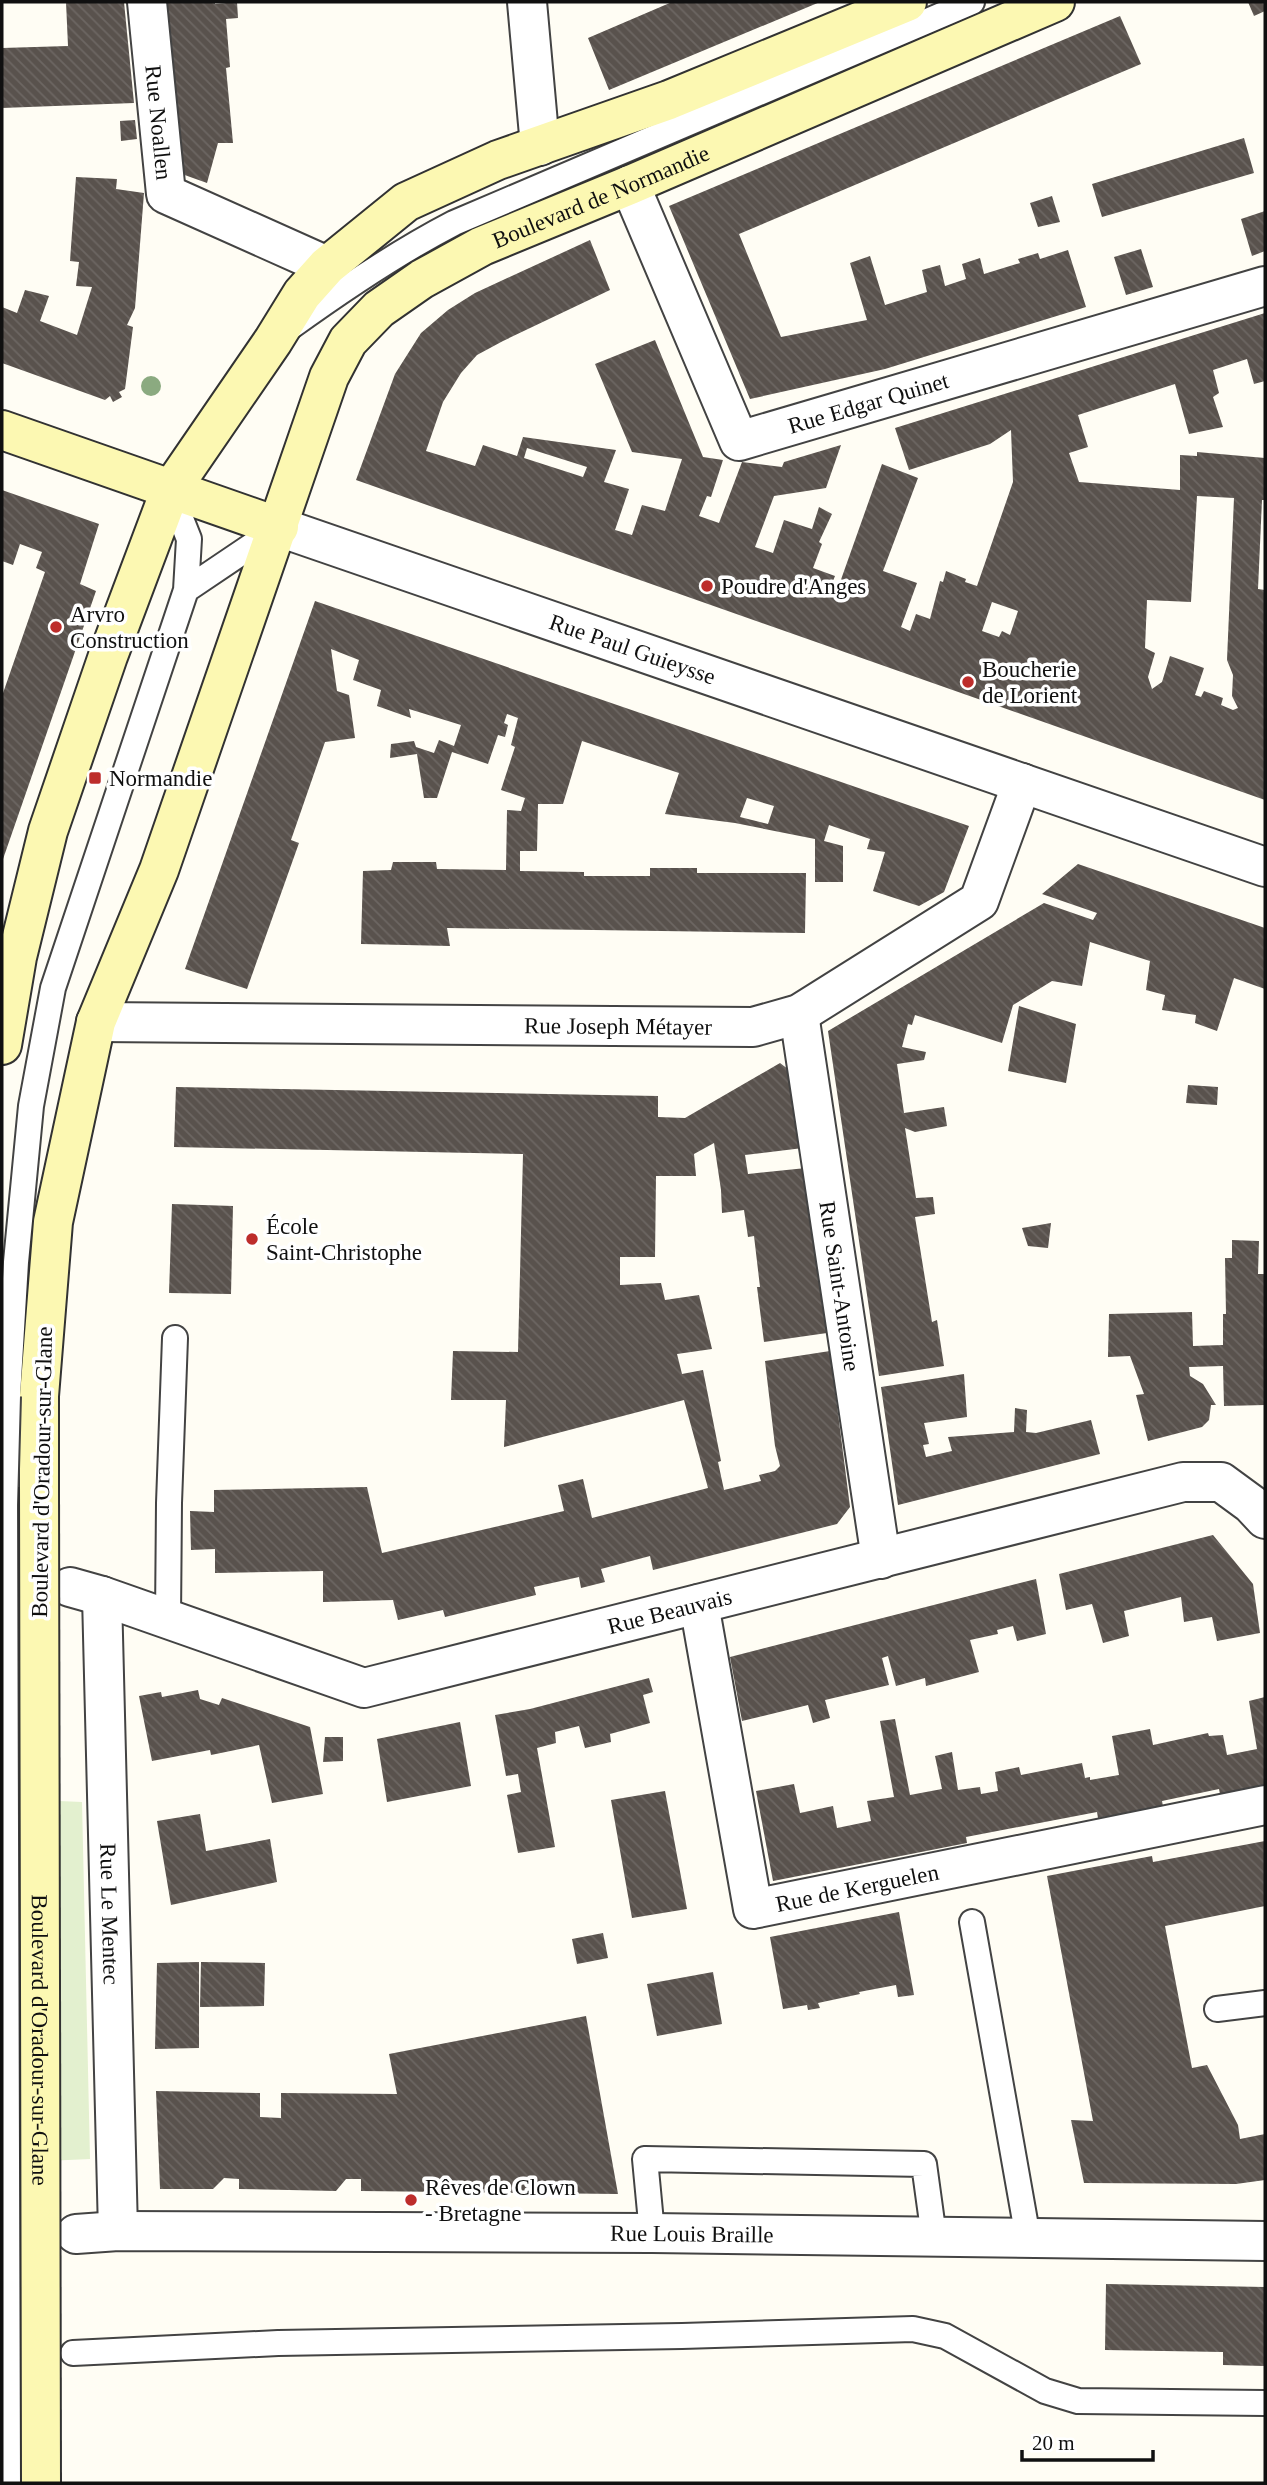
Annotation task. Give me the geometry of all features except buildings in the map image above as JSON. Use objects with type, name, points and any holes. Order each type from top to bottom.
[{"type":"main road","points":[[2,1045],[5,1000],[48,831],[108,656],[170,491],[302,294],[327,265],[407,202],[498,160],[669,100],[907,2]]},
{"type":"main road","name":"Boulevard de Normandie","points":[[279,527],[329,377],[348,341],[379,309],[422,279],[482,246],[1055,2]]},
{"type":"main road","name":"Rue Paul Guieysse","points":[[2,430],[279,527]]},
{"type":"main road","name":"Boulevard d'Oradour-sur-Glane","points":[[41,2483],[24,1396],[53,1222],[96,1023],[159,870],[279,527]]},
{"type":"street","name":"Rue Noallen","points":[[148,2],[166,194],[327,265]]},
{"type":"street","points":[[527,2],[540,146]]},
{"type":"street","name":"Rue Edgar Quinet","points":[[630,185],[739,441],[1265,286]]},
{"type":"street","name":"Rue Paul Guieysse","points":[[279,527],[1265,867]]},
{"type":"street","name":"Rue Joseph Métayer","points":[[96,1023],[753,1027],[799,1014],[979,901],[1022,783]]},
{"type":"street","name":"Rue Saint-Antoine","points":[[799,1014],[881,1559]]},
{"type":"street","name":"Rue Beauvais","points":[[86,1592],[364,1688],[1183,1482],[1221,1482],[1251,1504],[1265,1519]]},
{"type":"street","name":"Rue Le Mentec","points":[[86,1592],[118,2231]]},
{"type":"street","name":"Rue de Kerguelen","points":[[699,1604],[753,1909],[1265,1805]]},
{"type":"street","name":"Rue Louis Braille","points":[[76,2234],[118,2231],[652,2233],[1265,2241]]},
{"type":"lane","points":[[273,341],[361,276],[416,242],[454,223],[972,2]]},
{"type":"lane","name":"Boulevard d'Oradour-sur-Glane","points":[[8,2483],[5,1505],[24,1396],[16,1262],[32,1106],[53,988],[186,590],[189,539],[170,491]]},
{"type":"lane","points":[[186,590],[279,527]]},
{"type":"lane","points":[[168,1619],[175,1338]]},
{"type":"lane","points":[[972,1922],[1028,2238]]},
{"type":"lane","points":[[1217,2009],[1265,2003]]},
{"type":"lane","points":[[652,2233],[645,2159],[924,2164],[934,2237]]},
{"type":"lane","points":[[73,2353],[278,2343],[914,2329],[944,2336],[1045,2391],[1078,2401],[1265,2403]]},
{"type":"green space","points":[[2,1659],[58,1662],[59,1801],[82,1802],[90,2159],[2,2163]]},
{"type":"place","name":"Poudre d'Anges","points":[[707,586]]},
{"type":"place","name":"Arvro Construction","points":[[56,627]]},
{"type":"place","name":"Boucherie de Lorient","points":[[968,682]]},
{"type":"place","name":"Normandie","points":[[95,778]]},
{"type":"place","name":"École Saint-Christophe","points":[[252,1239]]},
{"type":"place","name":"Rêves de Clown - Bretagne","points":[[411,2200]]}]
